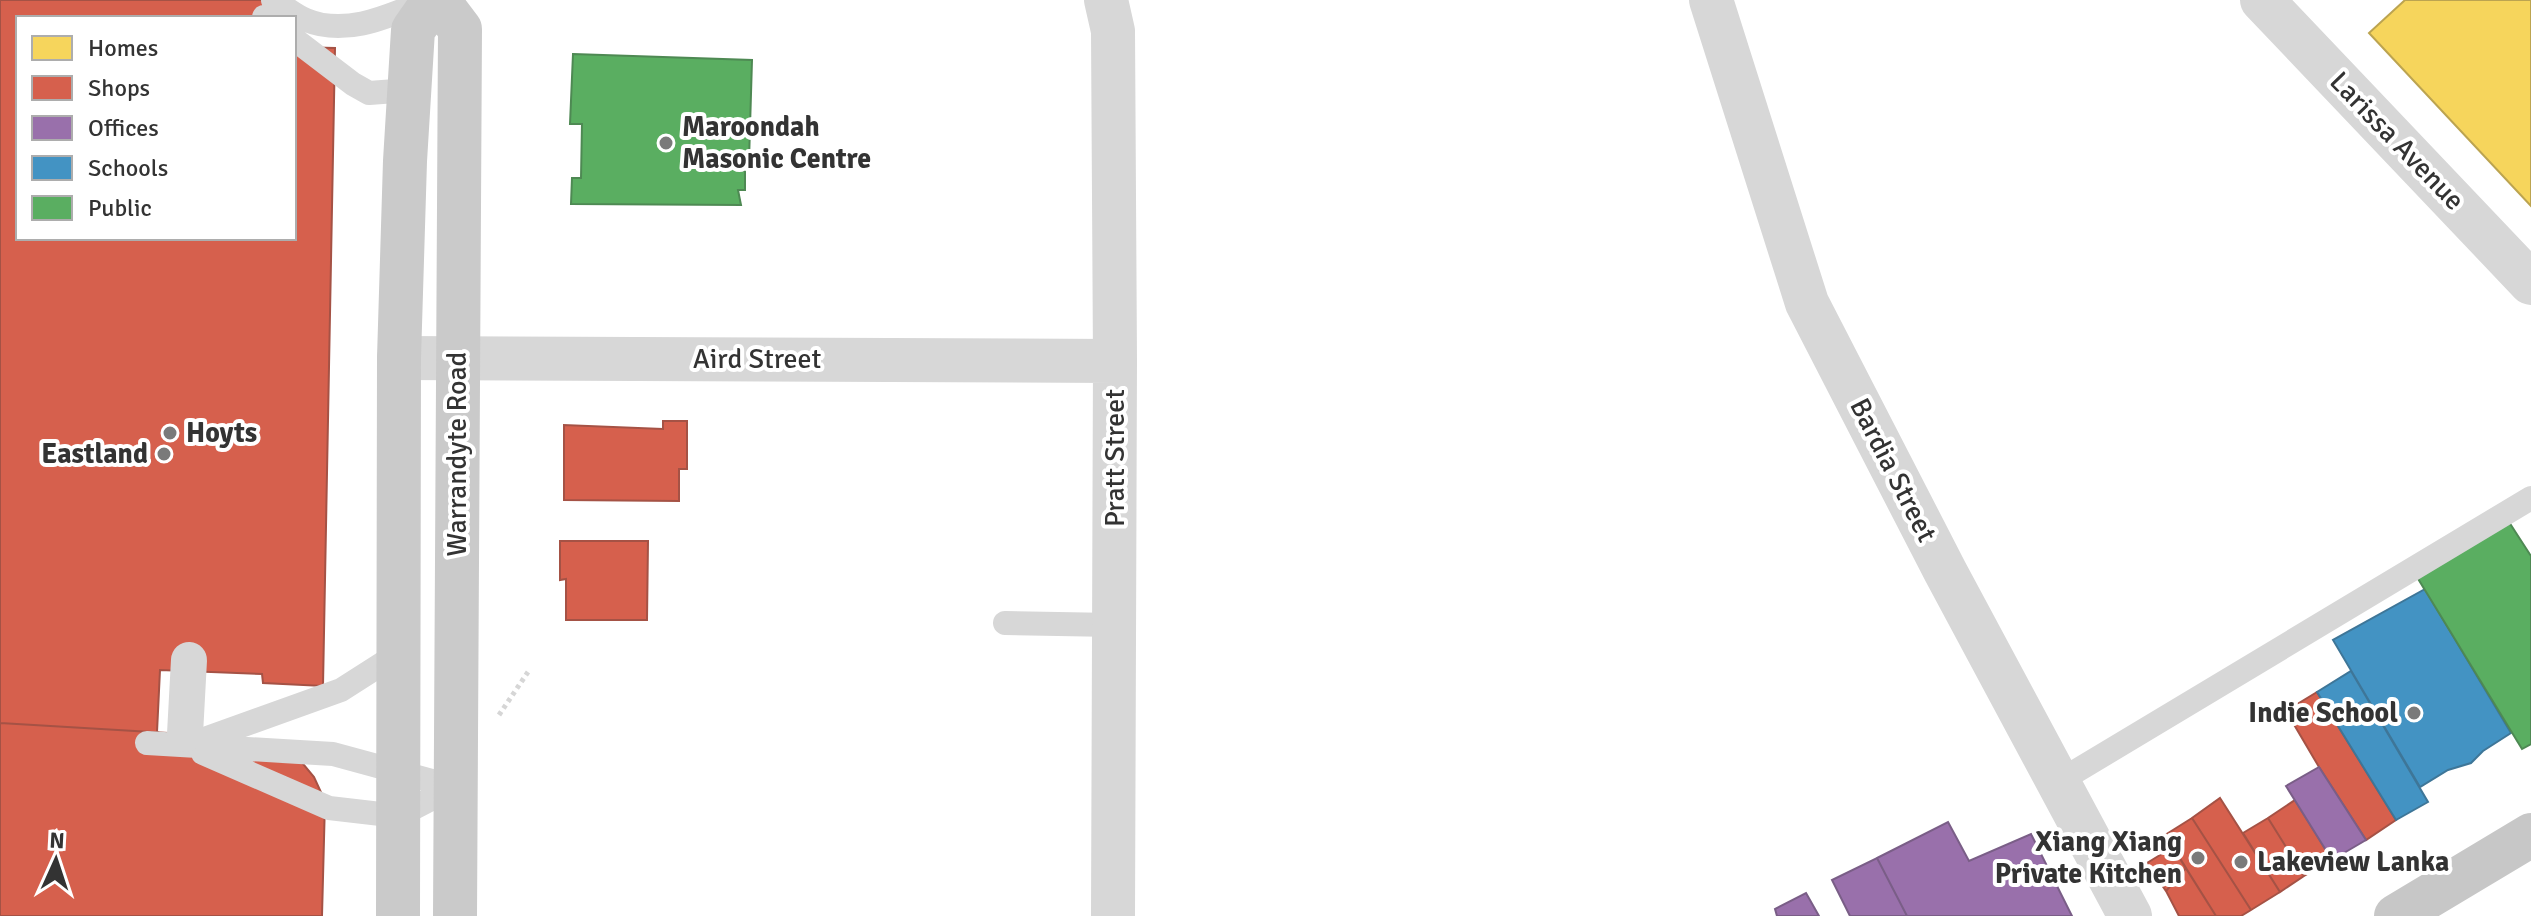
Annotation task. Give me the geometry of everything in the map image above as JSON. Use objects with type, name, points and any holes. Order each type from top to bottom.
[{"type":"highway","points":[[2396,916],[2531,835]]},
{"type":"main road","points":[[409,90],[440,7]]},
{"type":"main road","name":"Warrandyte Road","points":[[440,7],[457,358],[455,916]]},
{"type":"main road","name":"Warrandyte Road","points":[[398,916],[399,358],[409,90]]},
{"type":"street","name":"Pratt Street","points":[[1106,0],[1113,31],[1113,916]]},
{"type":"street","name":"Bardia Street","points":[[1711,0],[1807,303],[1945,571],[2130,916]]},
{"type":"street","name":"Larissa Avenue","points":[[2262,0],[2531,283]]},
{"type":"street","name":"Aird Street","points":[[399,358],[1115,361]]},
{"type":"street","points":[[186,740],[189,660]]},
{"type":"lane","points":[[296,18],[330,26],[371,23],[440,7]]},
{"type":"lane","points":[[296,41],[369,93],[409,90]]},
{"type":"lane","points":[[2058,782],[2531,498]]},
{"type":"lane","points":[[1005,623],[1114,625]]},
{"type":"lane","points":[[186,740],[341,690],[399,653]]},
{"type":"lane","points":[[186,740],[329,808],[398,816],[454,787]]},
{"type":"lane","points":[[147,743],[186,740],[333,754],[454,787]]},
{"type":"building: Homes","points":[[2405,0],[2531,0],[2531,206],[2369,33]]},
{"type":"building: Shops","name":"Eastland","points":[[0,0],[270,0],[269,16],[16,16],[16,240],[296,240],[296,47],[335,48],[323,686],[263,683],[262,674],[160,670],[157,732],[299,759],[314,777],[325,801],[322,916],[0,916]]},
{"type":"building: Shops","points":[[663,421],[687,421],[687,469],[679,469],[679,501],[564,500],[564,425],[663,429]]},
{"type":"building: Shops","points":[[560,541],[648,541],[647,620],[566,620],[566,579],[560,580]]},
{"type":"building: Shops","points":[[2317,692],[2396,820],[2366,840],[2286,711]]},
{"type":"building: Shops","points":[[0,723],[185,734],[299,759],[314,777],[325,801],[322,916],[0,916]]},
{"type":"building: Shops","name":"Lakeview Lanka","points":[[2220,798],[2280,892],[2251,910],[2192,818]]},
{"type":"building: Shops","points":[[2295,800],[2332,860],[2304,876],[2268,818]]},
{"type":"building: Shops","name":"Xiang Xiang Private Kitchen","points":[[2192,818],[2251,910],[2241,916],[2216,916],[2165,835]]},
{"type":"building: Shops","points":[[2268,818],[2304,876],[2280,892],[2243,833]]},
{"type":"building: Shops","points":[[2173,847],[2186,868],[2166,891],[2147,863]]},
{"type":"building: Shops","points":[[2186,868],[2216,916],[2179,916],[2166,891]]},
{"type":"building: Offices","points":[[2319,767],[2366,840],[2332,860],[2286,786]]},
{"type":"building: Offices","points":[[1948,822],[1969,861],[2031,834],[2072,916],[1907,916],[1877,858]]},
{"type":"building: Offices","points":[[1877,858],[1907,916],[1850,916],[1832,880]]},
{"type":"building: Offices","points":[[1806,893],[1819,916],[1777,916],[1775,909]]},
{"type":"building: Schools","name":"Indie School","points":[[2425,589],[2511,733],[2471,763],[2448,770],[2420,787],[2333,640]]},
{"type":"building: Schools","points":[[2351,671],[2428,802],[2396,820],[2317,692]]},
{"type":"building: Public","name":"Maroondah Masonic Centre","points":[[573,54],[752,60],[749,161],[739,161],[739,171],[745,171],[745,190],[738,190],[741,205],[571,204],[572,178],[581,178],[582,124],[570,124]]},
{"type":"building: Public","points":[[2509,522],[2531,556],[2531,744],[2522,749],[2417,577]]},
{"type":"place","name":"Maroondah Masonic Centre","points":[[666,143]]},
{"type":"place","name":"Hoyts","points":[[170,433]]},
{"type":"place","name":"Eastland","points":[[164,454]]},
{"type":"place","name":"Indie School","points":[[2414,713]]},
{"type":"place","name":"Xiang Xiang Private Kitchen","points":[[2198,858]]},
{"type":"place","name":"Lakeview Lanka","points":[[2241,862]]}]
